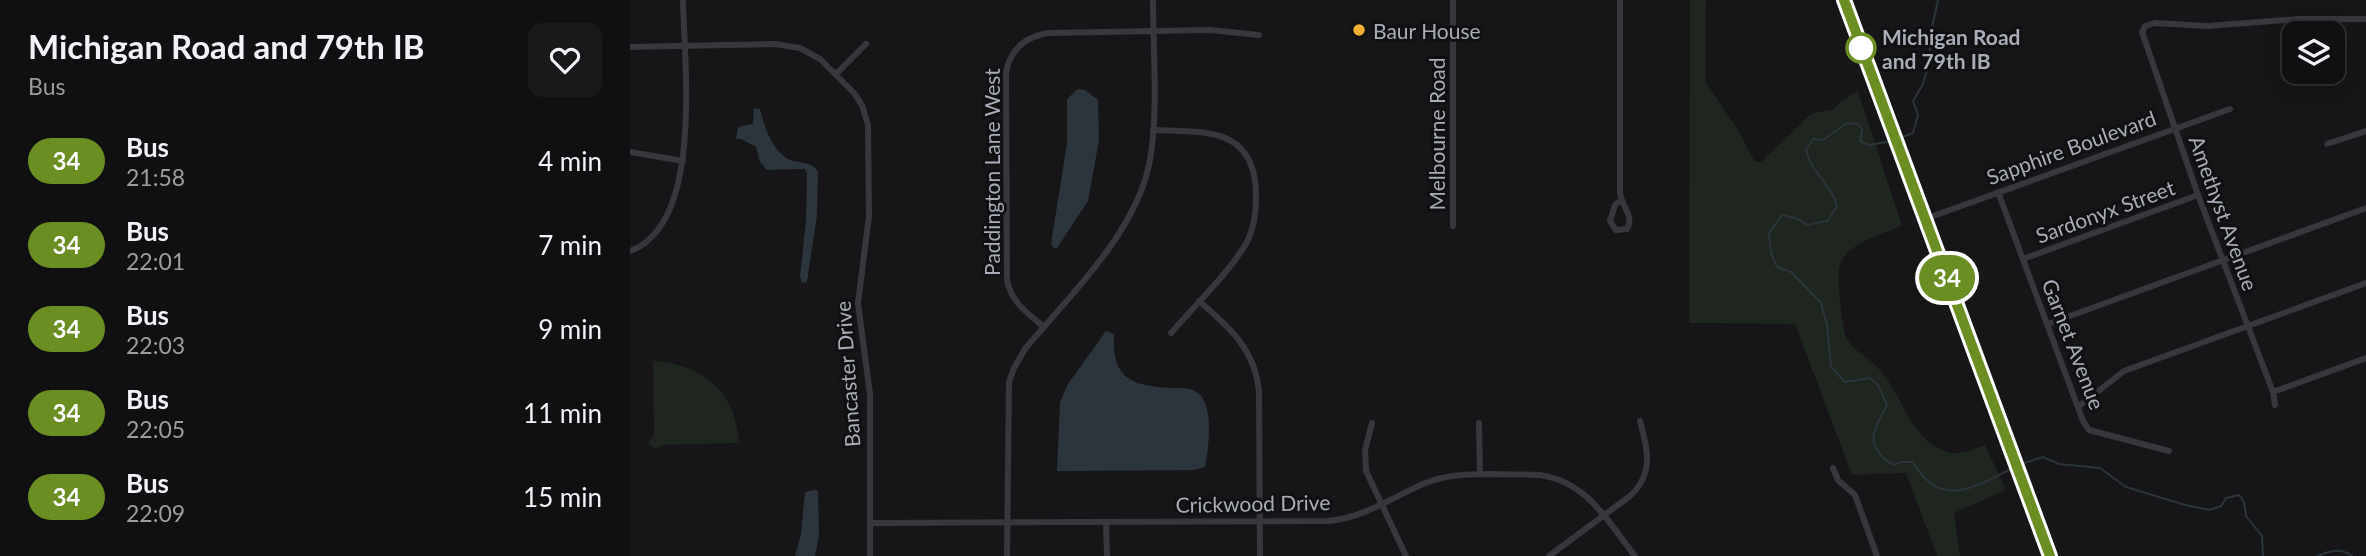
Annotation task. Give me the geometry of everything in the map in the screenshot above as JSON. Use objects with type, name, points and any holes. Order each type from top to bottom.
[{"type":"main road","points":[[1844,0],[2050,556]]},
{"type":"street","points":[[630,251],[645,244],[663,225],[670,209],[682,161],[686,125],[683,0]]},
{"type":"street","points":[[1007,556],[1009,382],[1019,358],[1124,227],[1143,186],[1153,130],[1153,0]]},
{"type":"street","name":"Melbourne Road","points":[[1453,0],[1453,226]]},
{"type":"street","points":[[1620,0],[1620,200],[1630,222],[1627,229],[1622,231],[1616,230],[1610,221],[1615,205],[1620,200]]},
{"type":"street","name":"Amethyst Avenue","points":[[2275,405],[2273,391],[2222,261],[2142,32],[2146,26],[2155,23],[2208,26],[2299,19],[2366,19]]},
{"type":"street","points":[[1153,30],[1210,30],[1259,35]]},
{"type":"street","name":"Paddington Lane West","points":[[1044,327],[1017,304],[1007,280],[1006,73],[1009,59],[1017,47],[1031,37],[1048,33],[1153,30]]},
{"type":"street","name":"Bancaster Drive","points":[[630,47],[775,44],[792,46],[813,54],[836,74],[859,100],[869,131],[869,216],[858,306],[870,394],[870,556]]},
{"type":"street","points":[[836,74],[866,44]]},
{"type":"street","name":"Sapphire Boulevard","points":[[1925,219],[2230,109]]},
{"type":"street","points":[[1153,130],[1198,131],[1221,137],[1244,150],[1255,171],[1256,212],[1249,237],[1237,256],[1171,333]]},
{"type":"street","points":[[2327,144],[2366,131]]},
{"type":"street","points":[[630,152],[682,161]]},
{"type":"street","name":"Garnet Avenue","points":[[1998,192],[2083,422],[2089,430],[2169,451]]},
{"type":"street","name":"Sardonyx Street","points":[[2024,259],[2198,195]]},
{"type":"street","points":[[2048,324],[2366,208]]},
{"type":"street","points":[[2078,407],[2124,371],[2366,283]]},
{"type":"street","points":[[1199,301],[1237,335],[1247,350],[1255,371],[1259,391],[1260,556]]},
{"type":"street","points":[[2273,391],[2366,358]]},
{"type":"street","points":[[1549,556],[1635,491],[1644,478],[1648,453],[1640,422]]},
{"type":"street","points":[[1372,423],[1365,445],[1364,461],[1369,479],[1406,556]]},
{"type":"street","points":[[1479,423],[1480,474]]},
{"type":"street","points":[[1833,468],[1839,480],[1855,495],[1877,556]]},
{"type":"street","name":"Crickwood Drive","points":[[870,523],[1334,521],[1362,514],[1438,478],[1480,474],[1550,477],[1576,488],[1592,500],[1635,556]]},
{"type":"street","points":[[1106,522],[1107,556]]},
{"type":"shaded area","points":[[1690,0],[1706,0],[1705,81],[1738,130],[1755,162],[1761,162],[1809,116],[1816,112],[1833,110],[1841,101],[1858,91],[1902,226],[1866,240],[1844,257],[1840,265],[1839,279],[1845,334],[1853,347],[1886,378],[1914,425],[1932,444],[1954,453],[1985,445],[2006,490],[1954,513],[1960,556],[1937,556],[1906,473],[1852,475],[1795,324],[1689,323]]},
{"type":"shaded area","points":[[1078,89],[1085,90],[1098,100],[1099,140],[1088,201],[1057,248],[1054,248],[1051,244],[1067,143],[1067,99]]},
{"type":"shaded area","points":[[754,108],[760,109],[770,137],[782,155],[792,161],[811,165],[818,172],[817,215],[807,282],[802,283],[800,277],[806,221],[807,173],[805,169],[767,170],[760,162],[756,147],[736,139],[738,127],[753,124]]},
{"type":"shaded area","points":[[1106,331],[1114,334],[1116,361],[1127,377],[1146,385],[1186,388],[1198,393],[1203,399],[1209,428],[1205,467],[1194,470],[1057,471],[1060,402],[1068,384]]},
{"type":"shaded area","points":[[653,361],[688,368],[717,387],[732,411],[740,443],[662,445],[656,450],[648,443],[654,436]]},
{"type":"shaded area","points":[[818,491],[819,535],[815,556],[795,556],[801,534],[805,492]]},
{"type":"waterway","points":[[1900,138],[1913,133],[1918,115],[1913,101],[1922,86],[1930,62],[1930,37],[1938,0]]},
{"type":"waterway","points":[[1891,141],[1869,145],[1860,141],[1862,129],[1858,124],[1847,123],[1823,140],[1813,139],[1806,150],[1809,159],[1831,192],[1837,207],[1827,221],[1807,225],[1796,218],[1782,215],[1769,233],[1771,253],[1777,267],[1791,272],[1821,303],[1827,325],[1831,367],[1845,382],[1869,378],[1878,385],[1887,405],[1875,430],[1874,445],[1884,458],[1893,465],[1913,462],[1923,477],[1946,490],[1972,487],[2013,468]]},
{"type":"waterway","points":[[2021,464],[2043,457],[2059,464],[2100,468],[2126,487],[2210,510],[2221,506],[2226,498],[2239,495],[2244,502],[2246,516],[2262,536],[2263,556]]},
{"type":"waterway","points":[[2317,556],[2331,551],[2352,556]]},
{"type":"bus line","name":"34","points":[[1844,0],[2050,556]]},
{"type":"place","name":"Baur House","points":[[1359,30]]},
{"type":"place","name":"Michigan Road and 79th IB","points":[[1861,48]]}]
